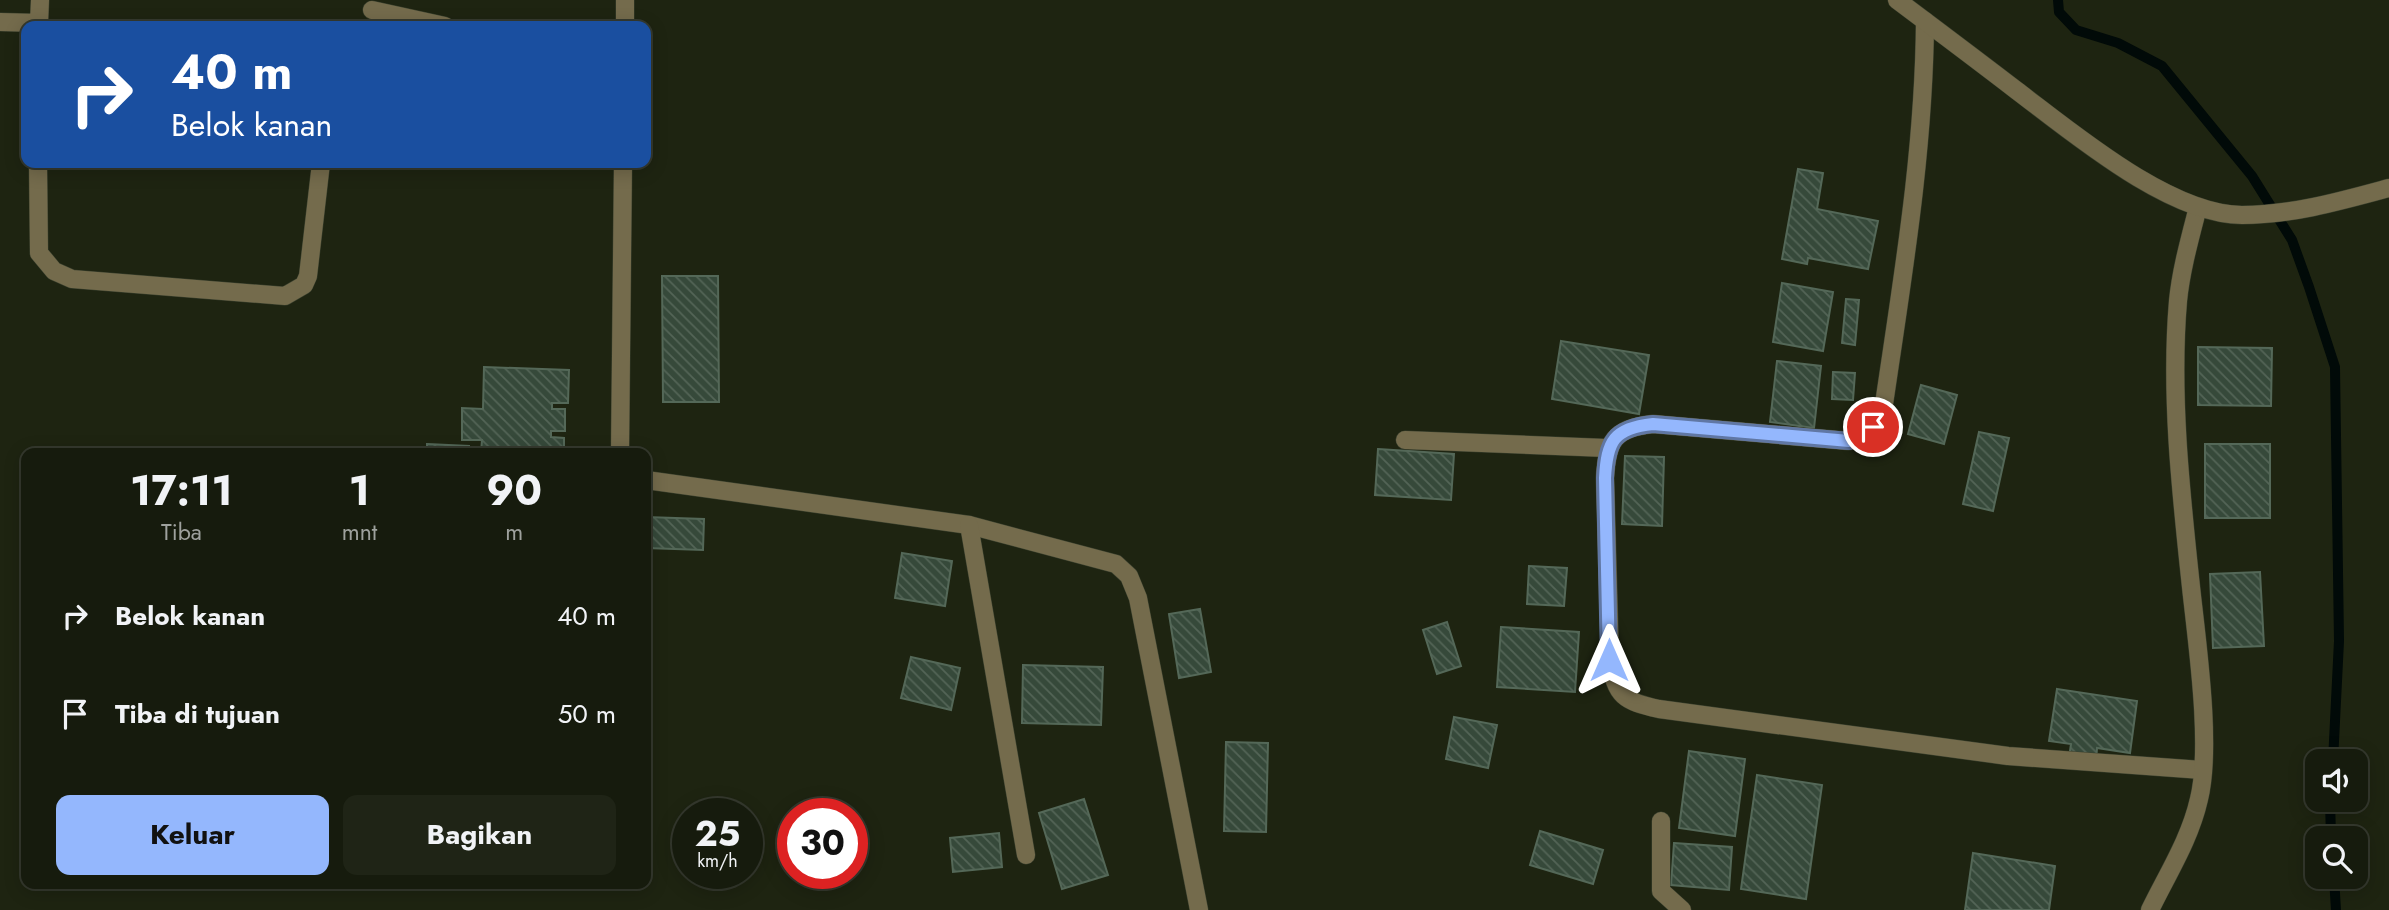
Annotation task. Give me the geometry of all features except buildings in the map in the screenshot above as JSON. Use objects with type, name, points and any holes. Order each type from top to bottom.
[{"type":"street","points":[[39,21],[40,0]]},
{"type":"street","points":[[625,0],[625,21]]},
{"type":"street","points":[[1897,0],[2077,135],[2148,183],[2198,207],[2248,214],[2286,212],[2331,204],[2389,188]]},
{"type":"street","points":[[372,10],[422,21]]},
{"type":"street","points":[[0,22],[21,23]]},
{"type":"street","points":[[1925,22],[1924,103],[1916,194],[1883,411],[1873,427],[1849,441],[1653,424],[1637,425],[1615,438],[1606,448],[1609,660],[1614,685],[1631,702],[1659,709],[2008,756],[2202,770]]},
{"type":"street","points":[[38,168],[39,253],[54,271],[72,279],[285,296],[304,285],[308,276],[320,168]]},
{"type":"street","points":[[620,448],[623,168]]},
{"type":"street","points":[[2150,910],[2187,839],[2200,797],[2202,770],[2199,670],[2183,515],[2176,357],[2178,299],[2198,207]]},
{"type":"street","points":[[1405,440],[1606,448]]},
{"type":"street","points":[[651,481],[969,526],[1105,559],[1129,576],[1139,598],[1199,910]]},
{"type":"street","points":[[969,526],[1026,855]]},
{"type":"street","points":[[1661,821],[1661,891],[1682,910]]},
{"type":"waterway","points":[[2058,0],[2059,12],[2076,30],[2118,43],[2162,66],[2252,176],[2292,240],[2335,367],[2339,641],[2334,749]]},
{"type":"waterway","points":[[2330,812],[2331,826]]},
{"type":"waterway","points":[[2335,889],[2336,910]]},
{"type":"route","points":[[1609,660],[1609,562],[1605,478],[1606,448],[1615,438],[1637,425],[1653,424],[1849,441],[1873,427]]}]
